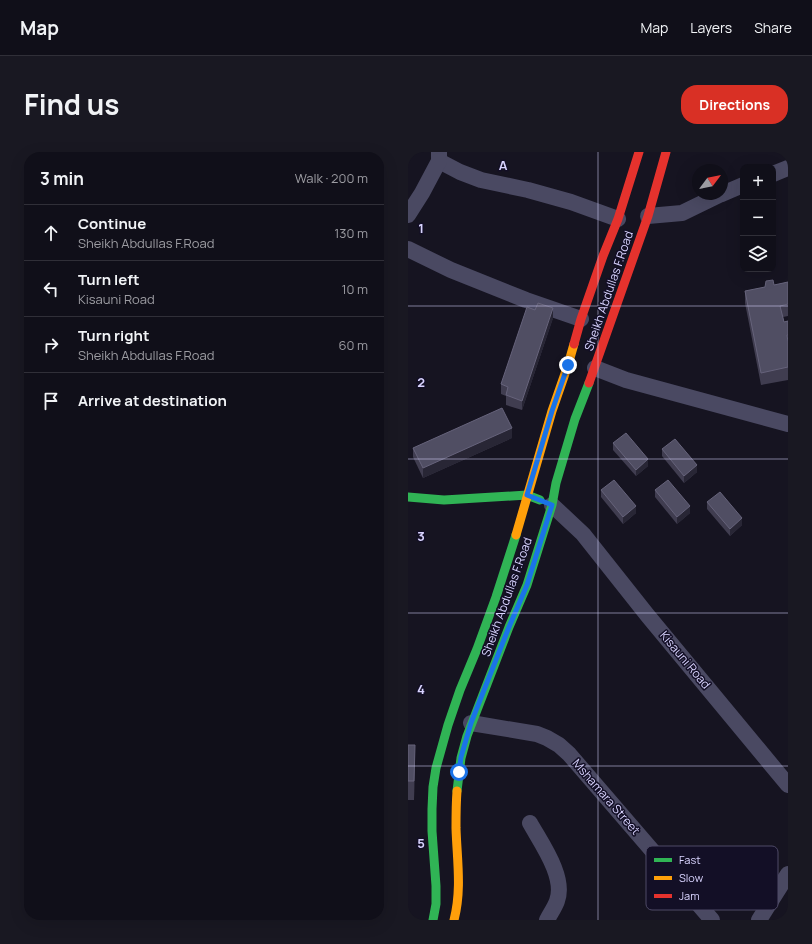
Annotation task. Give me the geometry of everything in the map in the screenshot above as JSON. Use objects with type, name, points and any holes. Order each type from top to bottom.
[{"type":"main road","name":"Sheikh Abdullas F.Road","points":[[432,920],[436,904],[432,810],[436,768],[460,690],[477,649],[496,596],[581,319],[603,256],[618,219],[639,152]]},
{"type":"main road","name":"Sheikh Abdullas F.Road","points":[[454,920],[457,912],[459,890],[456,827],[457,792],[461,757],[471,723],[527,585],[542,524],[552,505],[556,483],[575,419],[595,368],[648,216],[666,152]]},
{"type":"main road","points":[[408,497],[444,500],[527,495],[552,505]]},
{"type":"main road","points":[[486,498],[497,504]]},
{"type":"street","points":[[408,215],[422,193],[439,157],[460,172],[481,180],[528,190],[571,202],[618,219]]},
{"type":"street","points":[[776,173],[788,168]]},
{"type":"street","points":[[728,191],[740,186]]},
{"type":"street","points":[[648,216],[682,213],[709,200]]},
{"type":"street","points":[[408,249],[451,270],[526,300],[581,319]]},
{"type":"street","points":[[595,368],[626,380],[788,424]]},
{"type":"street","name":"Kisauni Road","points":[[552,505],[583,534],[648,616],[788,785]]},
{"type":"street","points":[[542,524],[583,534]]},
{"type":"street","name":"Mshamara Street","points":[[471,723],[537,734],[559,745],[569,754],[648,846]]},
{"type":"street","points":[[530,823],[552,863],[557,874],[559,885],[558,901],[547,920]]},
{"type":"street","points":[[778,890],[788,874]]},
{"type":"street","name":"Mshamara Street","points":[[703,910],[712,920]]},
{"type":"street","points":[[759,920],[765,910]]},
{"type":"building","points":[[773,280],[774,285],[788,282],[788,304],[780,306],[784,322],[788,321],[788,367],[761,373],[745,291],[765,287],[766,281]]},
{"type":"building","points":[[538,303],[553,308],[522,401],[506,395],[508,387],[501,384],[527,307],[535,310]]},
{"type":"building","points":[[502,408],[512,428],[423,468],[413,448]]},
{"type":"building","points":[[626,433],[648,459],[636,470],[613,443]]},
{"type":"building","points":[[675,439],[697,465],[684,476],[662,449]]},
{"type":"building","points":[[614,480],[636,506],[623,517],[601,490]]},
{"type":"building","points":[[668,480],[690,506],[677,517],[655,490]]},
{"type":"building","points":[[720,492],[742,518],[730,529],[707,502]]},
{"type":"building","points":[[408,745],[415,745],[414,781],[408,781]]},
{"type":"traffic: fast","points":[[457,791],[461,758],[467,736],[509,627],[527,585],[552,505],[556,483],[575,419],[589,383]]},
{"type":"traffic: fast","points":[[408,497],[444,500],[527,495],[540,500]]},
{"type":"traffic: fast","points":[[433,920],[436,904],[436,886],[432,809],[436,768],[460,690],[496,597],[516,535]]},
{"type":"traffic: slow","points":[[516,535],[552,411],[574,344]]},
{"type":"traffic: slow","points":[[454,920],[458,897],[456,828],[457,791]]},
{"type":"traffic: jam","points":[[574,344],[603,256],[618,219],[639,152]]},
{"type":"traffic: jam","points":[[589,383],[648,216],[666,152]]},
{"type":"route","points":[[459,772],[461,757],[471,723],[527,585],[552,505],[527,495],[552,411],[568,365]]}]
